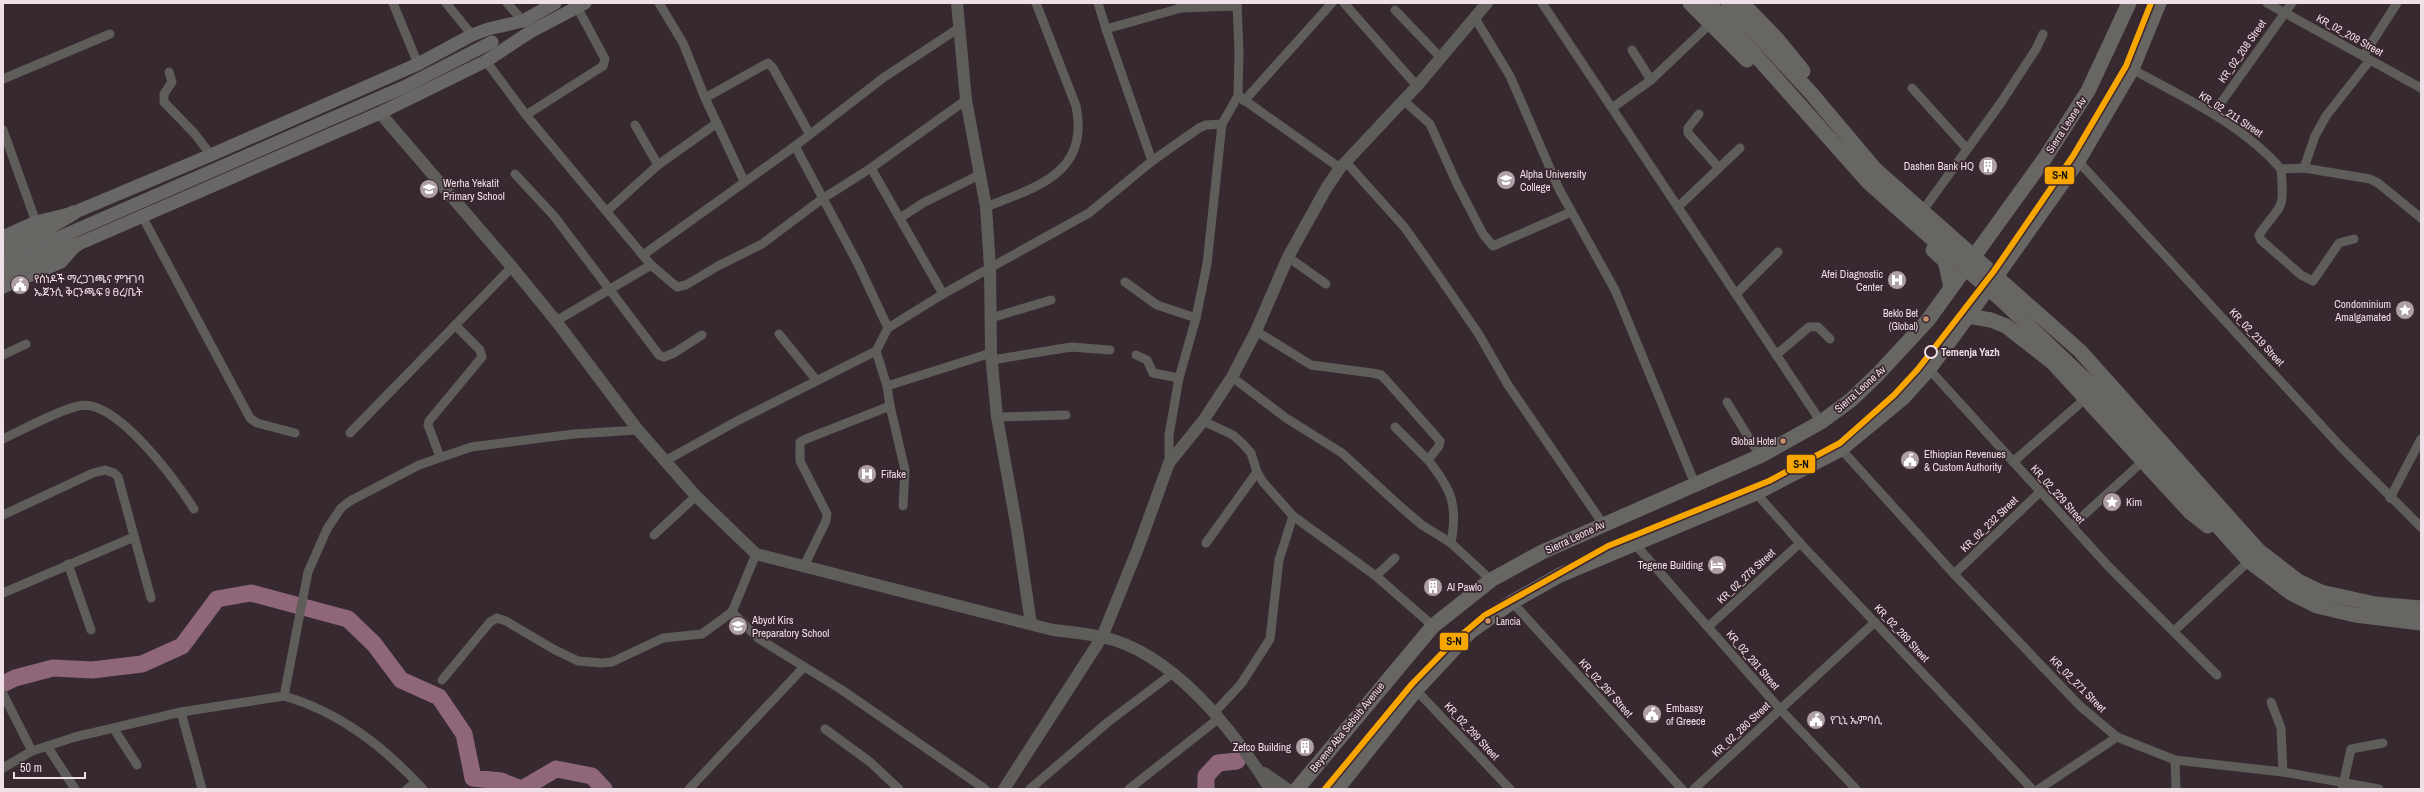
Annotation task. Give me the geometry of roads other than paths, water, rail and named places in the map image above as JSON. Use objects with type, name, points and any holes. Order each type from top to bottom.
[{"type":"main road","points":[[3,275],[76,245],[380,113],[486,61],[555,3]]},
{"type":"main road","points":[[1690,3],[1711,22],[1787,99],[1863,189],[1945,261],[1951,287]]},
{"type":"main road","points":[[1706,3],[1718,13],[1798,101],[1869,183],[1948,244],[2009,297],[2080,351],[2259,551],[2298,581],[2321,592],[2375,604],[2421,608]]},
{"type":"main road","points":[[1728,3],[1810,93],[1875,169],[1948,244]]},
{"type":"main road","points":[[1742,3],[1777,39],[1892,177],[1979,249]]},
{"type":"main road","name":"Sierra Leone Av","points":[[1398,666],[1433,626],[1491,580],[1542,552],[1602,524],[1760,456],[1821,422],[1851,400],[1878,374],[1928,320],[2068,125],[2105,57],[2129,3]]},
{"type":"main road","points":[[1341,787],[1416,690],[1470,632],[1512,602],[1560,575],[1756,493],[1841,449],[1874,424],[1903,398],[1929,369],[2078,161],[2132,69],[2159,3]]},
{"type":"main road","points":[[3,262],[404,88],[492,42],[581,5]]},
{"type":"main road","points":[[3,249],[39,233],[72,213],[211,155],[418,64],[472,35],[488,29],[526,27]]},
{"type":"main road","points":[[3,237],[36,222],[72,213]]},
{"type":"main road","points":[[3,287],[61,262],[76,245]]},
{"type":"main road","points":[[2008,258],[2011,278],[2098,358],[2222,496],[2232,509],[2240,531]]},
{"type":"main road","points":[[2009,297],[2249,561],[2291,593],[2317,606],[2355,615],[2421,623]]},
{"type":"main road","points":[[1968,316],[1991,320],[2006,326],[2048,359],[2086,398],[2190,512],[2211,528],[2222,531]]},
{"type":"main road","name":"Beyene Aba Sebsib Avenue","points":[[1297,789],[1398,666]]},
{"type":"street","points":[[392,3],[418,64]]},
{"type":"street","points":[[446,3],[472,35]]},
{"type":"street","points":[[508,3],[526,27]]},
{"type":"street","points":[[659,3],[683,43],[705,98],[744,181]]},
{"type":"street","points":[[957,3],[966,100],[986,207],[990,267],[991,357],[997,417],[1017,529],[1031,624]]},
{"type":"street","points":[[986,207],[1042,183],[1059,171],[1073,156],[1078,142],[1080,122],[1076,106],[1036,3]]},
{"type":"street","points":[[1098,3],[1152,161]]},
{"type":"street","points":[[1170,463],[1169,435],[1179,378],[1196,318],[1207,264],[1222,124],[1241,99],[1332,3]]},
{"type":"street","points":[[1344,3],[1417,86]]},
{"type":"street","points":[[1004,789],[1102,637],[1137,551],[1170,463],[1203,421],[1232,377],[1256,330],[1288,257],[1327,187],[1343,165],[1417,86],[1487,3]]},
{"type":"street","points":[[1542,3],[1821,422]]},
{"type":"street","name":"KR_02_209 Street","points":[[2267,3],[2421,88]]},
{"type":"street","name":"KR_02_208 Street","points":[[2213,114],[2292,3]]},
{"type":"street","points":[[2304,168],[2316,136],[2326,116],[2366,58],[2397,3]]},
{"type":"street","points":[[1106,29],[1181,6],[1237,4],[1241,99]]},
{"type":"street","points":[[526,115],[603,66],[605,59],[581,5]]},
{"type":"street","points":[[1395,10],[1441,58]]},
{"type":"street","points":[[1474,18],[1510,76],[1571,212],[1599,258],[1615,290],[1695,484]]},
{"type":"street","points":[[1612,108],[1651,80],[1711,22]]},
{"type":"street","points":[[643,255],[744,181],[795,146],[808,134],[909,60],[959,28]]},
{"type":"street","points":[[3,78],[110,34]]},
{"type":"street","points":[[1926,206],[2036,48],[2043,34]]},
{"type":"street","points":[[1632,50],[1651,80]]},
{"type":"street","points":[[486,61],[526,115],[651,265],[670,283],[677,287],[686,286],[718,266],[762,244],[822,199],[871,168],[966,100]]},
{"type":"street","points":[[705,98],[768,63],[773,68],[808,134]]},
{"type":"street","name":"KR_02_211 Street","points":[[2132,69],[2213,114],[2250,139],[2281,169]]},
{"type":"street","points":[[169,72],[172,82],[164,94],[164,102],[194,133],[211,155]]},
{"type":"street","points":[[1912,88],[1967,149]]},
{"type":"street","points":[[1241,99],[1343,165],[1405,228],[1478,332],[1508,385],[1602,524]]},
{"type":"street","points":[[1403,100],[1430,124],[1476,221],[1493,246],[1571,212]]},
{"type":"street","points":[[380,113],[512,267],[556,321],[638,430],[665,462],[696,496],[756,554],[1053,630],[1102,637],[1131,648],[1173,673],[1216,717],[1253,763],[1270,789]]},
{"type":"street","points":[[1699,114],[1688,128],[1688,133],[1719,168]]},
{"type":"street","points":[[607,211],[658,165],[717,122]]},
{"type":"street","points":[[665,462],[876,351],[888,328],[943,294],[1089,212],[1152,161],[1199,128],[1206,125],[1222,124]]},
{"type":"street","points":[[635,125],[658,165]]},
{"type":"street","points":[[3,130],[36,222]]},
{"type":"street","points":[[795,146],[858,264],[888,328]]},
{"type":"street","points":[[1678,207],[1740,148]]},
{"type":"street","name":"KR_02_219 Street","points":[[2078,161],[2390,498],[2421,527]]},
{"type":"street","points":[[871,168],[943,294]]},
{"type":"street","points":[[2354,238],[2339,242],[2314,281],[2301,275],[2261,240],[2259,235],[2276,214],[2284,200],[2281,169],[2304,168],[2370,179],[2378,183],[2421,218]]},
{"type":"street","points":[[515,174],[554,216],[659,355],[664,357],[674,353],[702,335]]},
{"type":"street","points":[[900,218],[923,203],[979,175]]},
{"type":"street","points":[[142,216],[250,418],[257,423],[295,433]]},
{"type":"street","points":[[1736,294],[1778,252]]},
{"type":"street","points":[[1288,257],[1326,284]]},
{"type":"street","points":[[556,321],[651,265]]},
{"type":"street","points":[[350,433],[512,267]]},
{"type":"street","points":[[1125,282],[1156,305],[1196,318]]},
{"type":"street","points":[[991,318],[1051,300]]},
{"type":"street","points":[[440,457],[428,425],[428,421],[482,356],[480,350],[455,325]]},
{"type":"street","points":[[1776,354],[1809,327],[1818,328],[1830,339]]},
{"type":"street","points":[[1256,330],[1311,365],[1381,375],[1438,436],[1439,446],[1428,460]]},
{"type":"street","points":[[779,334],[817,381]]},
{"type":"street","points":[[3,355],[26,344]]},
{"type":"street","points":[[887,386],[991,357],[1070,347],[1110,350]]},
{"type":"street","points":[[876,351],[887,386],[890,406],[905,470],[903,506]]},
{"type":"street","points":[[1136,355],[1147,360],[1153,372],[1179,378]]},
{"type":"street","name":"KR_02_229 Street","points":[[1929,369],[2109,567],[2217,674]]},
{"type":"street","points":[[1232,377],[1286,418],[1342,453],[1422,525],[1451,543],[1491,580]]},
{"type":"street","points":[[2013,462],[2086,398]]},
{"type":"street","points":[[1727,402],[1760,456]]},
{"type":"street","points":[[3,439],[79,405],[97,407],[113,416],[158,460],[178,484],[194,509]]},
{"type":"street","points":[[804,566],[826,521],[827,514],[800,461],[800,442],[890,406]]},
{"type":"street","points":[[997,417],[1066,415]]},
{"type":"street","points":[[1203,421],[1233,435],[1244,444],[1251,453],[1257,472],[1270,492],[1293,516],[1376,576],[1433,626]]},
{"type":"street","points":[[1396,427],[1428,460],[1443,479],[1454,503],[1455,514],[1451,543]]},
{"type":"street","points":[[284,696],[308,572],[318,548],[341,508],[383,483],[440,457],[478,446],[574,434],[638,430]]},
{"type":"street","points":[[2390,498],[2421,440]]},
{"type":"street","name":"KR_02_271 Street","points":[[1841,449],[1954,574],[2080,706],[2117,737],[2175,760],[2282,772],[2343,786],[2379,789]]},
{"type":"street","points":[[2072,526],[2143,461]]},
{"type":"street","points":[[3,515],[105,470],[114,473],[118,478],[151,598]]},
{"type":"street","points":[[1206,543],[1257,472]]},
{"type":"street","name":"KR_02_232 Street","points":[[1954,574],[2040,492]]},
{"type":"street","name":"KR_02_289 Street","points":[[1756,493],[1800,543],[2032,789]]},
{"type":"street","points":[[654,535],[696,496]]},
{"type":"street","points":[[1129,789],[1216,717],[1241,684],[1270,639],[1279,560],[1293,516]]},
{"type":"street","points":[[3,593],[68,564],[134,538]]},
{"type":"street","name":"KR_02_291 Street","points":[[1634,543],[1780,709],[1856,789]]},
{"type":"street","name":"KR_02_278 Street","points":[[1708,627],[1800,543]]},
{"type":"street","points":[[442,680],[490,622],[497,618],[515,626],[555,650],[578,661],[602,663],[612,662],[663,638],[702,634],[732,612],[756,554]]},
{"type":"street","points":[[1376,576],[1395,558]]},
{"type":"street","points":[[2174,631],[2197,612],[2249,561]]},
{"type":"street","points":[[68,564],[91,630]]},
{"type":"street","name":"KR_02_297 Street","points":[[1512,602],[1682,789]]},
{"type":"street","points":[[732,612],[759,639],[842,690],[985,789]]},
{"type":"street","name":"KR_02_280 Street","points":[[1694,789],[1875,622]]},
{"type":"street","points":[[689,789],[804,667]]},
{"type":"street","points":[[1030,789],[1108,722],[1173,673]]},
{"type":"street","name":"KR_02_299 Street","points":[[1416,690],[1510,789]]},
{"type":"street","points":[[3,694],[32,752]]},
{"type":"street","points":[[3,768],[32,752],[47,746],[181,712],[284,696],[321,709],[350,726],[385,750],[423,789]]},
{"type":"street","points":[[2271,702],[2281,728],[2282,772]]},
{"type":"street","points":[[181,712],[202,789]]},
{"type":"street","points":[[114,729],[137,765]]},
{"type":"street","points":[[825,729],[870,762],[899,789]]},
{"type":"street","points":[[2039,789],[2117,737]]},
{"type":"street","points":[[2343,786],[2351,749],[2383,743]]},
{"type":"street","points":[[47,746],[75,789]]},
{"type":"street","points":[[2175,760],[2176,789]]},
{"type":"street","points":[[1253,763],[1271,779],[1287,789]]},
{"type":"street","points":[[407,789],[416,782]]},
{"type":"waterway","points":[[3,684],[15,678],[53,668],[92,670],[142,664],[182,646],[217,599],[251,593],[348,619],[374,644],[401,680],[439,697],[464,734],[473,778],[501,781],[521,789]]},
{"type":"waterway","points":[[1206,789],[1206,776],[1218,763],[1237,761]]},
{"type":"waterway","points":[[522,789],[556,769],[592,776],[604,789]]},
{"type":"place","name":"Dashen Bank HQ","points":[[1988,166]]},
{"type":"place","name":"Alpha University College","points":[[1506,180]]},
{"type":"place","name":"Werha Yekatit Primary School","points":[[429,189]]},
{"type":"place","name":"Afei Diagnostic Center","points":[[1897,280]]},
{"type":"place","name":"የሰነዶች ማረጋገጫና ምዝገባ ኤጀንሲ ቅርንጫፍ 9 ፀረ/ቤት","points":[[20,285]]},
{"type":"place","name":"Condominium Amalgamated","points":[[2405,310]]},
{"type":"place","name":"Beklo Bet (Global)","points":[[1926,319]]},
{"type":"place","name":"Temenja Yazh","points":[[1931,352]]},
{"type":"place","name":"Global Hotel","points":[[1783,441]]},
{"type":"place","name":"Ethiopian Revenues & Custom Authority","points":[[1910,460]]},
{"type":"place","name":"Fifake","points":[[867,474]]},
{"type":"place","name":"Kim","points":[[2112,502]]},
{"type":"place","name":"Tegene Building","points":[[1717,565]]},
{"type":"place","name":"Al Pawlo","points":[[1433,587]]},
{"type":"place","name":"Lancia","points":[[1488,621]]},
{"type":"place","name":"Abyot Kirs Preparatory School","points":[[738,626]]},
{"type":"place","name":"Embassy of Greece","points":[[1652,714]]},
{"type":"place","name":"የጊኒ ኤምባሲ","points":[[1816,720]]},
{"type":"place","name":"Zefco Building","points":[[1305,747]]}]
